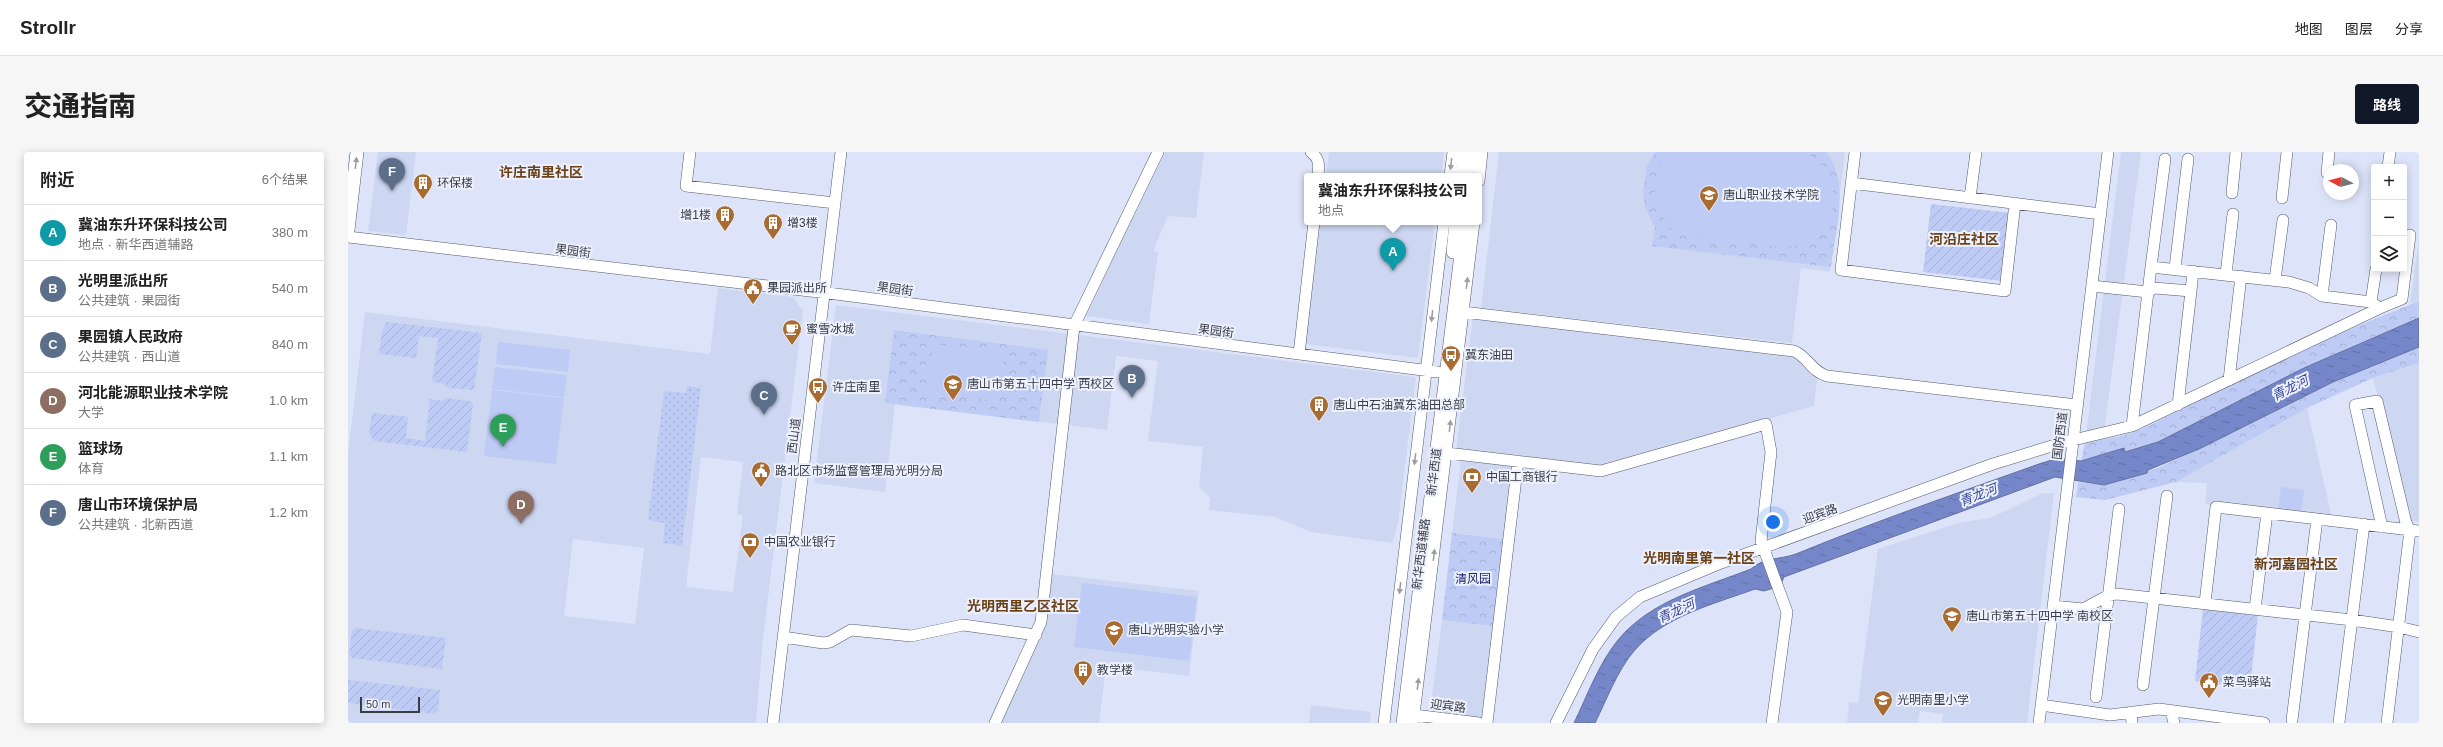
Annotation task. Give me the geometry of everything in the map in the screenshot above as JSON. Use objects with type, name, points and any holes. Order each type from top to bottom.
[{"type":"main road","points":[[348,230],[357,152]]},
{"type":"main road","points":[[1462,173],[1464,152]]},
{"type":"main road","points":[[1471,173],[1474,152]]},
{"type":"main road","name":"新华西道","points":[[1396,723],[1432,371],[1456,225]]},
{"type":"main road","name":"新华西道","points":[[1403,723],[1465,225]]},
{"type":"street","points":[[690,152],[686,186],[835,203]]},
{"type":"street","name":"西山道","points":[[773,723],[841,152]]},
{"type":"street","points":[[996,723],[1041,622],[1074,326],[1158,152]]},
{"type":"street","points":[[1311,152],[1316,156],[1319,163],[1318,173]]},
{"type":"street","points":[[1450,173],[1453,152]]},
{"type":"street","points":[[1480,173],[1482,152]]},
{"type":"street","points":[[1855,152],[1841,270],[2005,291],[2015,203]]},
{"type":"street","points":[[1970,198],[1976,152]]},
{"type":"street","name":"国防西道","points":[[2039,723],[2067,488],[2069,444],[2077,405],[2108,152]]},
{"type":"street","points":[[2232,193],[2236,152]]},
{"type":"street","points":[[2282,198],[2288,152]]},
{"type":"street","points":[[2328,164],[2329,152]]},
{"type":"street","points":[[2388,164],[2390,152]]},
{"type":"street","points":[[2132,426],[2165,159]]},
{"type":"street","points":[[2175,268],[2188,159]]},
{"type":"street","points":[[1852,183],[2101,214]]},
{"type":"street","points":[[2226,274],[2233,214]]},
{"type":"street","points":[[2275,280],[2283,220]]},
{"type":"street","points":[[1299,354],[1314,225]]},
{"type":"street","name":"新华西道辅路","points":[[1384,723],[1432,371],[1444,225]]},
{"type":"street","name":"新华西道辅路","points":[[1414,719],[1474,225]]},
{"type":"street","points":[[2322,296],[2331,225]]},
{"type":"street","name":"迎宾路","points":[[1556,723],[1593,649],[1616,617],[1627,606],[1640,597],[1706,569],[1764,553],[1993,464],[2132,426],[2178,405],[2310,340],[2376,305],[2402,299],[2410,235]]},
{"type":"street","name":"果园街","points":[[348,236],[824,293],[1432,371]]},
{"type":"street","points":[[2151,267],[2175,268],[2275,280],[2309,288],[2322,296],[2376,305],[2376,272]]},
{"type":"street","points":[[2178,405],[2193,271]]},
{"type":"street","points":[[2229,380],[2241,276]]},
{"type":"street","points":[[2092,286],[2148,292],[2154,288],[2190,290]]},
{"type":"street","points":[[1463,312],[1794,351],[1803,355],[1819,374],[1827,376],[2077,405]]},
{"type":"street","points":[[2382,527],[2355,405],[2377,401],[2406,524],[2414,530]]},
{"type":"street","points":[[1447,453],[1601,471],[1766,424],[1771,452],[1761,541],[1764,553],[1785,603],[1787,612],[1772,723]]},
{"type":"street","points":[[1487,723],[1518,461]]},
{"type":"street","points":[[2143,686],[2167,496]]},
{"type":"street","points":[[2205,603],[2216,507],[2414,530]]},
{"type":"street","points":[[2096,697],[2119,509]]},
{"type":"street","points":[[2255,609],[2267,513]]},
{"type":"street","points":[[2292,720],[2317,519]]},
{"type":"street","points":[[2339,722],[2364,524]]},
{"type":"street","points":[[2387,723],[2398,627],[2414,530]]},
{"type":"street","points":[[2053,606],[2083,609],[2108,595],[2154,597],[2352,620],[2398,627],[2419,632]]},
{"type":"street","points":[[783,637],[823,643],[830,642],[851,630],[911,636],[963,625],[1036,635]]},
{"type":"street","points":[[2041,706],[2093,718],[2110,714],[2131,718],[2152,709],[2235,721],[2264,723]]},
{"type":"street","points":[[2171,711],[2174,723]]},
{"type":"street","name":"迎宾路","points":[[1414,719],[1479,723]]},
{"type":"shaded area","points":[[378,152],[416,152],[406,235],[368,231]]},
{"type":"shaded area","points":[[1165,152],[1204,152],[1196,218],[1168,216],[1153,251],[1158,252],[1149,324],[1086,316]]},
{"type":"shaded area","points":[[1329,152],[1444,152],[1441,173],[1326,173]]},
{"type":"shaded area","points":[[1499,152],[1845,152],[1830,272],[1801,268],[1792,343],[1481,308]]},
{"type":"shaded area","points":[[2121,152],[2141,152],[2103,440],[2085,443]]},
{"type":"shaded area","points":[[1320,225],[1435,225],[1418,358],[1305,344]]},
{"type":"shaded area","points":[[2419,239],[2419,301],[2410,303]]},
{"type":"shaded area","points":[[718,288],[793,297],[803,311],[763,639],[756,723],[348,723],[348,455],[365,312],[710,354]],"holes":[[[701,457],[743,462],[737,514],[743,515],[733,592],[686,587]],[[573,539],[644,548],[635,624],[564,616]]]},
{"type":"shaded area","points":[[836,305],[1416,377],[1398,523],[1392,543],[1311,532],[1275,517],[1209,510],[1210,498],[1199,487],[1203,447],[1148,441],[1158,361],[1116,356],[1107,430],[895,404],[885,492],[814,483]]},
{"type":"shaded area","points":[[1473,317],[1796,355],[1818,373],[1814,406],[1604,466],[1456,450]]},
{"type":"shaded area","points":[[2419,363],[2419,522],[2406,520],[2373,378]]},
{"type":"shaded area","points":[[2307,408],[2332,518],[2205,504],[2207,483],[2176,482]]},
{"type":"shaded area","points":[[1461,459],[1513,465],[1504,539],[1452,533]]},
{"type":"shaded area","name":"唐山市第五十四中学 南校区","points":[[2043,493],[2054,493],[2027,723],[1942,723],[1943,714],[1920,711],[1918,723],[1847,723],[1849,702],[1858,703],[1878,549],[1958,523],[1990,518]]},
{"type":"shaded area","name":"唐山光明实验小学","points":[[1052,574],[1199,591],[1189,676],[1106,666],[1099,723],[1000,723],[1043,629]]},
{"type":"shaded area","points":[[1442,620],[1493,626],[1482,719],[1430,712]]},
{"type":"shaded area","points":[[1311,705],[1371,712],[1370,723],[1309,723]]},
{"type":"green space","name":"唐山职业技术学院","points":[[1655,152],[1826,152],[1834,164],[1840,193],[1838,223],[1831,267],[1652,246],[1655,228],[1645,207],[1643,191],[1647,166]]},
{"type":"green space","points":[[1671,152],[1808,154],[1822,167],[1830,181],[1833,196],[1832,211],[1826,225],[1816,236],[1802,244],[1783,247],[1688,237],[1671,228],[1658,210],[1654,188],[1658,169]]},
{"type":"green space","points":[[1931,204],[2011,213],[2003,281],[1923,272]]},
{"type":"green space","points":[[2419,301],[2419,318],[2357,344],[2158,442],[2125,452],[2124,449],[2081,461],[2085,443],[2121,436],[2142,429],[2311,345]]},
{"type":"green space","points":[[387,322],[482,333],[474,390],[447,388],[445,384],[432,382],[438,338],[419,336],[416,358],[379,354],[382,330]]},
{"type":"green space","points":[[894,330],[1048,350],[1039,422],[885,403]]},
{"type":"green space","points":[[498,342],[570,350],[568,372],[496,364]]},
{"type":"green space","points":[[934,344],[1004,353],[998,401],[927,392]]},
{"type":"green space","points":[[2419,347],[2419,363],[2373,378],[2307,408],[2176,482],[2105,500],[2076,497],[2078,482],[2104,485],[2160,467],[2333,382]]},
{"type":"green space","points":[[495,367],[567,375],[564,397],[492,389]]},
{"type":"green space","points":[[687,386],[701,388],[682,546],[663,543],[665,523],[648,520],[664,391],[686,393]]},
{"type":"green space","points":[[492,390],[564,398],[556,464],[484,456]]},
{"type":"green space","points":[[447,398],[470,401],[473,404],[467,452],[374,441],[369,433],[372,413],[408,417],[406,438],[425,441],[430,399],[443,401]]},
{"type":"green space","points":[[2281,487],[2304,490],[2301,514],[2278,512]]},
{"type":"green space","name":"清风园","points":[[1452,533],[1504,539],[1493,626],[1442,620]]},
{"type":"green space","points":[[1082,583],[1197,597],[1189,661],[1074,647]]},
{"type":"green space","points":[[2203,609],[2258,615],[2250,688],[2195,681]]},
{"type":"green space","points":[[355,628],[446,638],[442,669],[352,658],[349,655],[352,631]]},
{"type":"green space","points":[[348,680],[440,690],[438,711],[434,714],[348,703]]},
{"type":"water","name":"青龙河","points":[[2419,318],[2419,347],[2333,382],[2199,449],[2148,470],[2147,473],[2104,485],[2055,477],[1784,577],[1780,586],[1764,591],[1755,589],[1690,612],[1660,629],[1646,639],[1634,651],[1617,676],[1595,723],[1574,723],[1599,669],[1618,640],[1631,626],[1646,615],[1680,596],[1751,569],[1761,562],[1796,554],[1887,519],[2039,464],[2058,458],[2081,461],[2124,448],[2125,452],[2158,442],[2304,368]]},
{"type":"place","name":"唐山市环境保护局","points":[[392,191]]},
{"type":"place","name":"环保楼","points":[[423,200]]},
{"type":"place","name":"唐山职业技术学院","points":[[1709,212]]},
{"type":"place","name":"增1楼","points":[[725,232]]},
{"type":"place","name":"增3楼","points":[[773,240]]},
{"type":"place","name":"冀油东升环保科技公司","points":[[1393,271]]},
{"type":"place","name":"果园派出所","points":[[753,305]]},
{"type":"place","name":"蜜雪冰城","points":[[792,346]]},
{"type":"place","name":"冀东油田","points":[[1451,372]]},
{"type":"place","name":"光明里派出所","points":[[1132,398]]},
{"type":"place","name":"唐山市第五十四中学 西校区","points":[[953,401]]},
{"type":"place","name":"许庄南里","points":[[818,404]]},
{"type":"place","name":"果园镇人民政府","points":[[764,415]]},
{"type":"place","name":"唐山中石油冀东油田总部","points":[[1319,422]]},
{"type":"place","name":"篮球场","points":[[503,447]]},
{"type":"place","name":"路北区市场监督管理局光明分局","points":[[761,488]]},
{"type":"place","name":"中国工商银行","points":[[1472,494]]},
{"type":"place","name":"河北能源职业技术学院","points":[[521,524]]},
{"type":"place","name":"中国农业银行","points":[[750,559]]},
{"type":"place","name":"唐山市第五十四中学 南校区","points":[[1952,633]]},
{"type":"place","name":"唐山光明实验小学","points":[[1114,647]]},
{"type":"place","name":"教学楼","points":[[1083,687]]},
{"type":"place","name":"菜鸟驿站","points":[[2209,699]]},
{"type":"place","name":"光明南里小学","points":[[1883,717]]},
{"type":"district","name":"许庄南里社区","points":[[541,172]]},
{"type":"district","name":"河沿庄社区","points":[[1964,239]]},
{"type":"district","name":"光明南里第一社区","points":[[1699,558]]},
{"type":"district","name":"新河嘉园社区","points":[[2296,564]]},
{"type":"district","name":"光明西里乙区社区","points":[[1023,606]]}]
